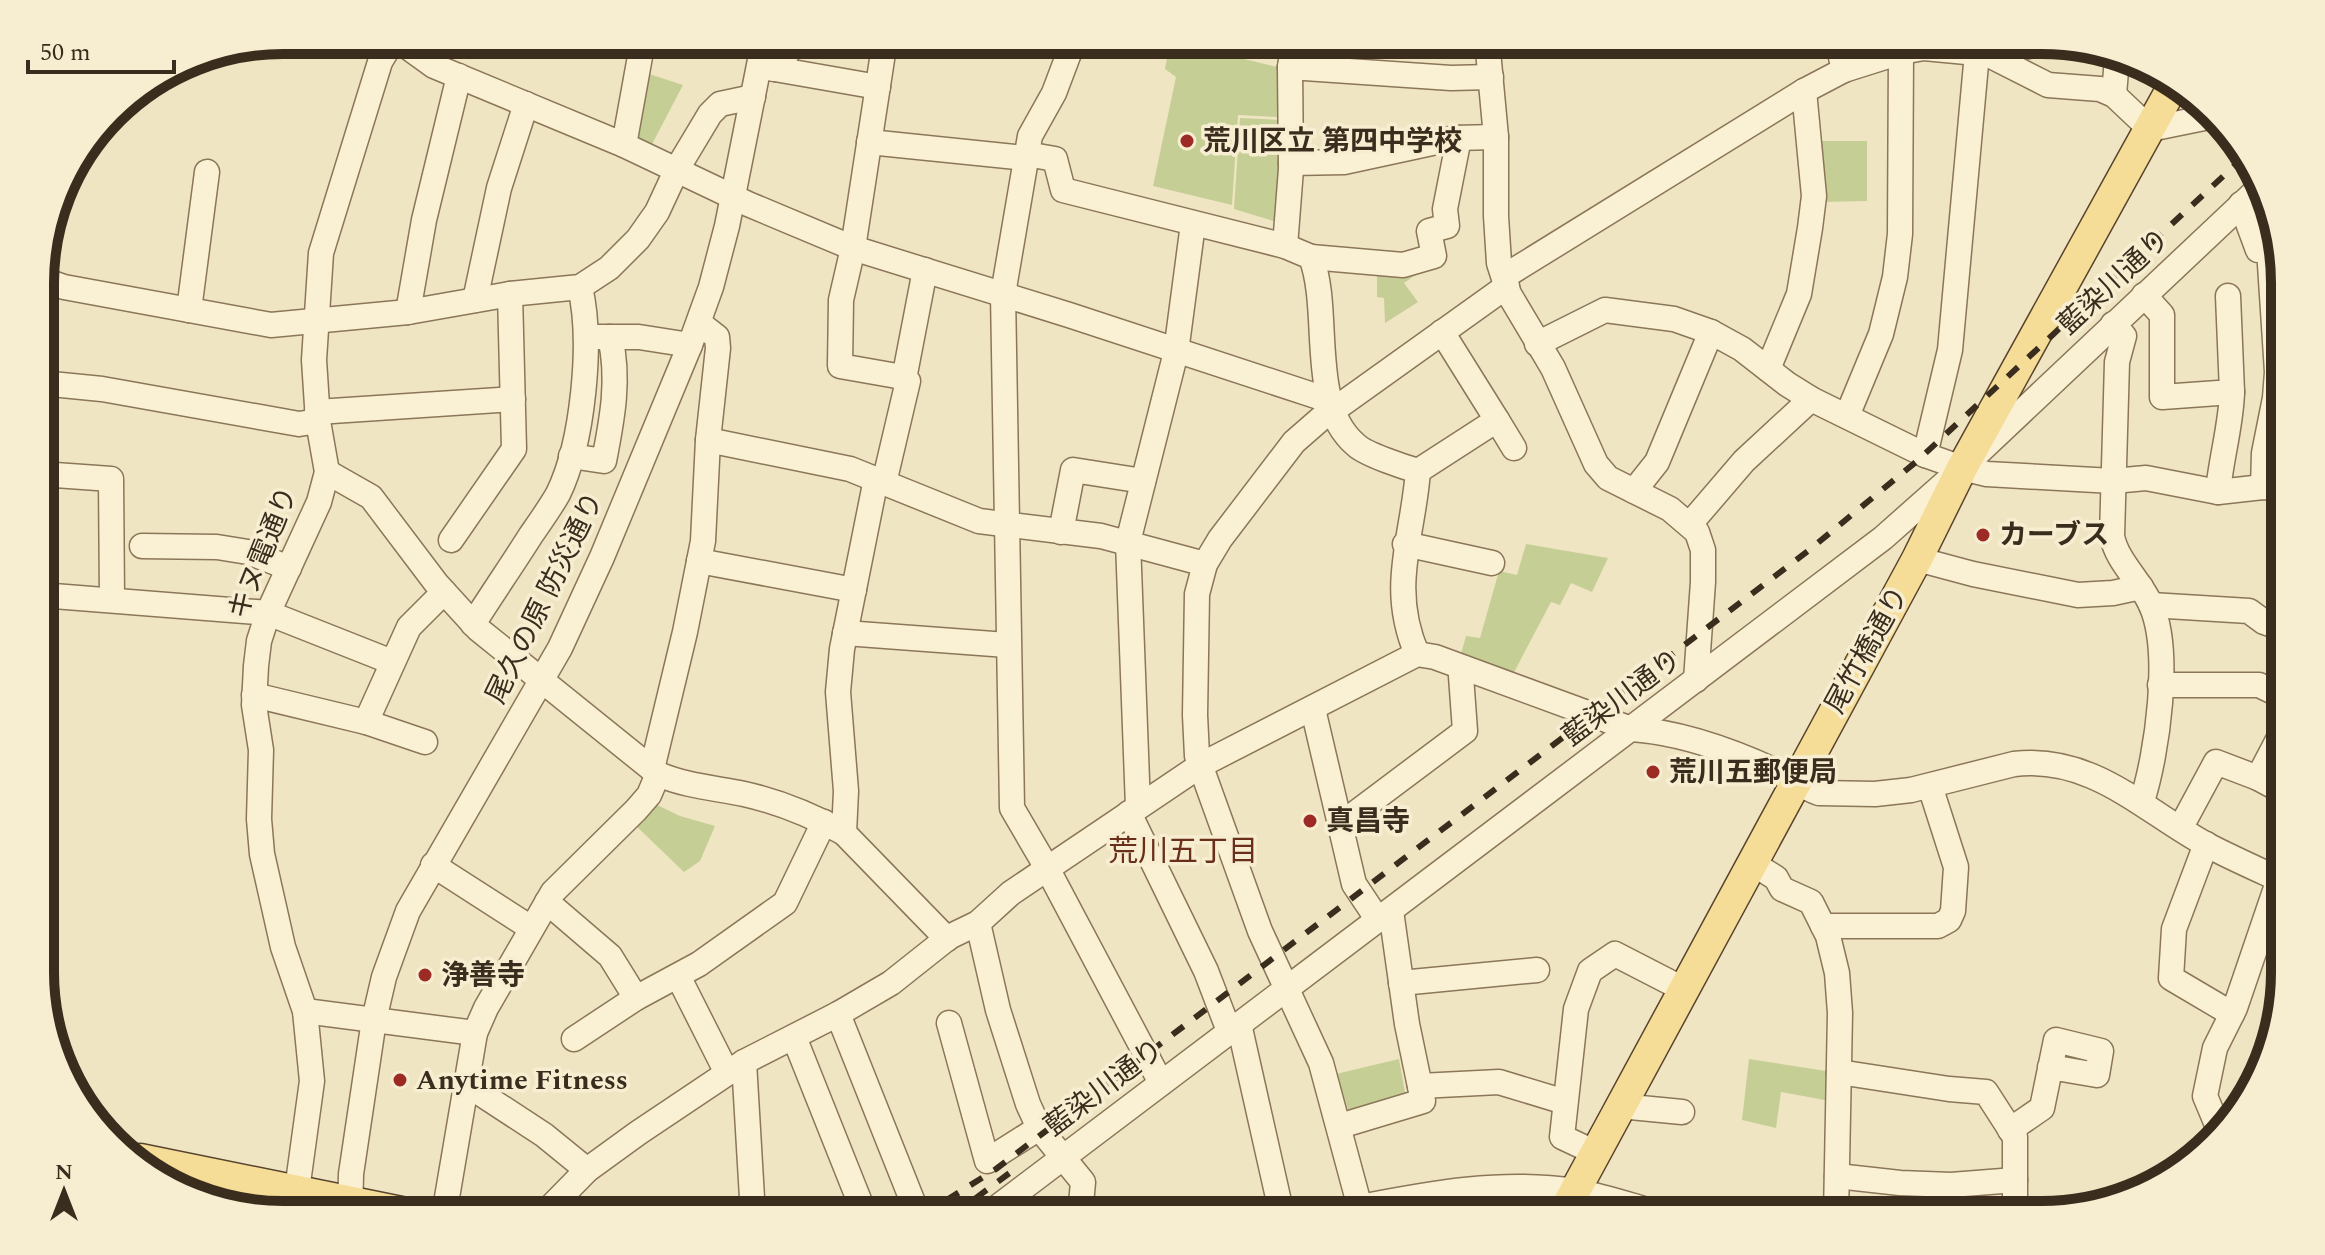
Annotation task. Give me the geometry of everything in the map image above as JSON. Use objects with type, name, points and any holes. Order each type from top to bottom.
[{"type":"main road","name":"尾竹橋通り","points":[[1569,1201],[1917,559],[1962,468],[2169,93]]},
{"type":"main road","points":[[163,1166],[277,1201]]},
{"type":"street","name":"キヌ電通り","points":[[305,1201],[312,1081],[305,1011],[283,947],[262,854],[259,819],[261,750],[254,695],[259,641],[268,613],[319,502],[327,472],[318,417],[316,322],[321,253],[380,62],[386,54]]},
{"type":"street","points":[[416,54],[434,66],[624,145],[853,248],[1322,398],[1333,408]]},
{"type":"street","points":[[624,145],[640,54]]},
{"type":"street","name":"尾久の原 防災通り","points":[[350,1201],[353,1157],[374,1020],[384,977],[408,911],[543,682],[602,557],[711,287],[734,196],[753,97],[767,68],[766,54]]},
{"type":"street","points":[[767,68],[782,54]]},
{"type":"street","points":[[574,1039],[636,998],[678,976],[785,903],[834,827],[846,791],[838,692],[845,633],[880,481],[908,381],[840,366],[841,300],[853,248],[883,54]]},
{"type":"street","points":[[1069,54],[1054,93],[1030,136],[1003,294],[1012,808],[1161,1083]]},
{"type":"street","points":[[1285,246],[1291,163],[1292,54]]},
{"type":"street","points":[[1489,54],[1496,137],[1499,263],[1537,344],[1553,368],[1596,464],[1608,478],[1662,504],[1697,532],[1703,550],[1696,680]]},
{"type":"street","points":[[1840,54],[1844,70]]},
{"type":"street","points":[[1359,1201],[1321,1063],[1260,931],[1197,756],[1194,659],[1197,594],[1205,564],[1220,539],[1294,442],[1333,408],[1442,332],[1506,281],[1804,91],[1844,70],[1894,54]]},
{"type":"street","points":[[1847,416],[1881,334],[1895,277],[1915,54]]},
{"type":"street","points":[[1925,455],[1950,350],[1982,54]]},
{"type":"street","points":[[1984,54],[2048,85],[2100,89],[2114,95],[2150,129],[2201,119]]},
{"type":"street","points":[[1290,67],[1451,78],[1491,77]]},
{"type":"street","points":[[2114,95],[2116,67]]},
{"type":"street","points":[[767,68],[878,87]]},
{"type":"street","points":[[408,312],[424,220],[459,76]]},
{"type":"street","points":[[1768,369],[1799,294],[1810,228],[1814,196],[1804,91]]},
{"type":"street","points":[[54,284],[169,308],[271,325],[408,312],[510,294],[580,287],[609,268],[638,239],[657,212],[677,169],[710,114],[720,104],[753,97]]},
{"type":"street","points":[[475,300],[499,188],[526,104]]},
{"type":"street","points":[[1291,163],[1344,162],[1459,138],[1496,137]]},
{"type":"street","points":[[869,142],[1055,159],[1063,190],[1285,246],[1311,257],[1403,265],[1434,256],[1429,231],[1447,226],[1445,209],[1459,138]]},
{"type":"street","points":[[189,310],[207,172]]},
{"type":"street","points":[[2250,196],[2258,250],[2268,249]]},
{"type":"street","name":"藍染川通り","points":[[1005,1201],[1883,538],[1962,468],[2250,196]]},
{"type":"street","points":[[1193,224],[1176,352],[1128,542],[1134,810],[1234,1027],[1278,1201]]},
{"type":"street","points":[[1311,257],[1316,271],[1327,387],[1336,419],[1357,447],[1418,471]]},
{"type":"street","points":[[904,379],[925,270]]},
{"type":"street","points":[[473,624],[557,495],[571,456],[581,404],[585,337],[586,318],[580,287]]},
{"type":"street","points":[[451,540],[514,449],[510,294]]},
{"type":"street","points":[[2144,295],[2162,315],[2162,397],[2232,392]]},
{"type":"street","points":[[2218,492],[2221,459],[2231,421],[2228,296]]},
{"type":"street","points":[[1537,344],[1605,310],[1674,319],[1711,332],[1742,349],[1811,399],[1925,455],[1962,468],[1987,474],[2113,480],[2146,478],[2218,492],[2271,487]]},
{"type":"street","points":[[2113,324],[2124,336],[2117,362],[2112,536],[2115,552],[2146,596],[2159,638],[2160,685],[2151,774],[2142,801]]},
{"type":"street","points":[[1442,332],[1514,448]]},
{"type":"street","points":[[1634,491],[1657,462],[1711,332]]},
{"type":"street","points":[[446,1201],[475,1033],[553,892],[649,795],[703,541],[717,337],[694,334],[585,337]]},
{"type":"street","points":[[571,456],[604,461],[616,373],[610,337]]},
{"type":"street","points":[[54,384],[102,389],[299,424],[318,417],[513,399]]},
{"type":"street","points":[[1690,524],[1744,461],[1811,399]]},
{"type":"street","points":[[2271,417],[2266,441],[2271,474]]},
{"type":"street","points":[[1417,654],[1410,638],[1402,582],[1405,544],[1418,471],[1497,420]]},
{"type":"street","points":[[708,440],[850,469],[979,521],[1128,542],[1205,564]]},
{"type":"street","points":[[1061,532],[1073,470],[1143,481]]},
{"type":"street","points":[[327,472],[371,497],[444,592],[473,624],[655,771],[681,783],[746,794],[807,813],[834,827],[947,939]]},
{"type":"street","points":[[54,475],[111,479],[112,599]]},
{"type":"street","points":[[1405,544],[1492,563]]},
{"type":"street","points":[[142,546],[217,547],[248,552],[289,568]]},
{"type":"street","points":[[1917,559],[1973,574],[2078,595],[2113,593],[2146,596],[2249,611],[2271,624]]},
{"type":"street","points":[[699,561],[854,590]]},
{"type":"street","points":[[366,722],[409,627],[444,592]]},
{"type":"street","points":[[54,596],[268,613],[392,662]]},
{"type":"street","points":[[845,633],[1007,645]]},
{"type":"street","points":[[557,1201],[587,1170],[736,1068],[891,983],[947,939],[978,923],[1011,893],[1201,765],[1417,654],[1435,657],[1631,729],[1683,736],[1780,773],[1810,790],[1835,794],[1892,793],[2031,762],[2063,767],[2142,801],[2206,844],[2271,875]]},
{"type":"street","points":[[1341,824],[1465,731],[1461,676],[1464,668]]},
{"type":"street","points":[[2160,685],[2259,685],[2271,691]]},
{"type":"street","points":[[254,695],[366,722],[425,742]]},
{"type":"street","points":[[1313,709],[1354,884],[1385,915],[1423,1101],[1340,1126]]},
{"type":"street","points":[[2258,778],[2271,753]]},
{"type":"street","points":[[2181,827],[2216,762],[2271,785]]},
{"type":"street","points":[[1823,926],[1938,926],[1949,920],[1953,911],[1956,867],[1930,786]]},
{"type":"street","points":[[2206,844],[2174,929],[2171,978],[2232,1014]]},
{"type":"street","points":[[1752,863],[1776,878],[1782,889],[1811,902],[1823,926],[1837,973],[1840,1013],[1836,1201]]},
{"type":"street","points":[[433,865],[531,928]]},
{"type":"street","points":[[547,902],[610,956],[636,998]]},
{"type":"street","points":[[2215,1121],[2205,1096],[2215,1048],[2232,1014],[2271,909]]},
{"type":"street","points":[[978,923],[1012,1060],[1039,1128],[1083,1182],[1081,1201]]},
{"type":"street","points":[[1596,1153],[1562,1137],[1576,1009],[1590,971],[1615,954],[1683,989]]},
{"type":"street","points":[[1401,983],[1537,970]]},
{"type":"street","points":[[678,976],[736,1068],[751,1201]]},
{"type":"street","points":[[305,1011],[475,1033]]},
{"type":"street","points":[[838,1014],[912,1201]]},
{"type":"street","points":[[949,1023],[987,1161],[1039,1128]]},
{"type":"street","points":[[794,1037],[859,1201]]},
{"type":"street","points":[[2010,1130],[2042,1108],[2050,1067]]},
{"type":"street","points":[[1839,1072],[1986,1092],[2015,1137],[2015,1201]]},
{"type":"street","points":[[1420,1086],[1499,1082],[1565,1102]]},
{"type":"street","points":[[466,1084],[544,1135],[587,1170]]},
{"type":"street","points":[[1620,1106],[1682,1112]]},
{"type":"street","points":[[1837,1176],[1951,1185],[2015,1180]]},
{"type":"street","points":[[1403,1201],[1441,1192],[1496,1186],[1560,1201]]},
{"type":"green space","points":[[1168,54],[1223,54],[1281,68],[1277,117],[1238,115],[1232,205],[1153,186],[1176,77],[1165,69]]},
{"type":"green space","points":[[646,73],[683,85],[650,148],[632,139]]},
{"type":"green space","points":[[1240,118],[1281,120],[1277,222],[1234,209]]},
{"type":"green space","points":[[1818,141],[1867,141],[1867,201],[1820,202]]},
{"type":"green space","points":[[1377,271],[1417,274],[1404,283],[1418,302],[1385,323],[1384,298],[1377,297]]},
{"type":"green space","points":[[1526,544],[1608,558],[1592,592],[1571,583],[1560,605],[1551,602],[1510,680],[1459,661],[1466,636],[1480,638],[1499,571],[1517,575]]},
{"type":"green space","points":[[651,802],[680,816],[715,826],[700,861],[684,872],[632,822]]},
{"type":"green space","points":[[1399,1059],[1406,1098],[1350,1115],[1336,1074]]},
{"type":"green space","points":[[1749,1059],[1832,1072],[1830,1101],[1781,1092],[1776,1128],[1742,1120]]},
{"type":"railway","points":[[945,1201],[996,1169],[1808,551],[1917,461],[2237,164]]},
{"type":"railway","points":[[972,1201],[1019,1166]]},
{"type":"place","name":"荒川区立 第四中学校","points":[[1187,141]]},
{"type":"place","name":"カーブス","points":[[1983,535]]},
{"type":"place","name":"荒川五郵便局","points":[[1653,772]]},
{"type":"place","name":"真昌寺","points":[[1310,821]]},
{"type":"place","name":"浄善寺","points":[[425,975]]},
{"type":"place","name":"Anytime Fitness","points":[[400,1080]]},
{"type":"district","name":"荒川五丁目","points":[[1183,852]]}]
